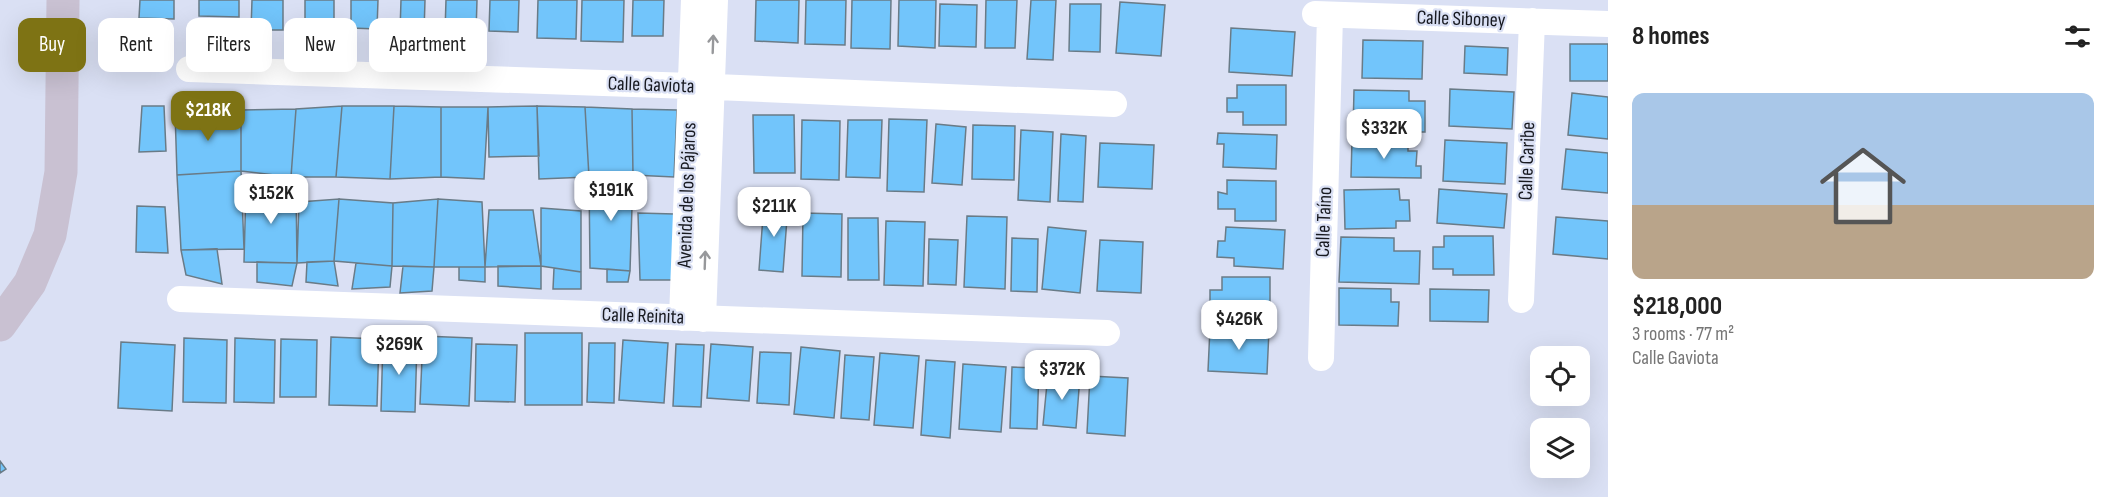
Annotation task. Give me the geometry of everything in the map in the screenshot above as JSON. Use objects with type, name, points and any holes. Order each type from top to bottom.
[{"type":"street","points":[[0,325],[30,283],[50,235],[62,172],[63,0]]},
{"type":"street","name":"Avenida de los Pájaros","points":[[693,318],[701,87],[694,0]]},
{"type":"street","name":"Avenida de los Pájaros","points":[[701,87],[715,0]]},
{"type":"street","name":"Calle Siboney","points":[[1322,14],[1608,24]]},
{"type":"street","name":"Calle Taíno","points":[[1321,358],[1322,14]]},
{"type":"street","name":"Calle Caribe","points":[[1521,300],[1532,21]]},
{"type":"street","name":"Calle Gaviota","points":[[272,72],[1114,104]]},
{"type":"street","name":"Calle Reinita","points":[[180,299],[1107,333]]},
{"type":"building","points":[[140,0],[174,0],[174,18],[139,18]]},
{"type":"building","points":[[199,0],[239,0],[239,17],[199,16]]},
{"type":"building","points":[[252,0],[283,0],[283,30],[272,30],[272,18],[251,18]]},
{"type":"building","points":[[305,0],[334,0],[334,18],[305,18]]},
{"type":"building","points":[[351,0],[378,0],[377,18],[369,18],[369,29],[357,28],[357,18],[351,18]]},
{"type":"building","points":[[401,0],[425,0],[424,18],[400,18]]},
{"type":"building","points":[[446,0],[477,0],[476,18],[445,18]]},
{"type":"building","points":[[490,0],[519,0],[518,32],[489,31]]},
{"type":"building","points":[[538,0],[577,0],[576,39],[537,38]]},
{"type":"building","points":[[582,0],[624,0],[623,42],[581,41]]},
{"type":"building","points":[[633,0],[664,0],[663,36],[632,36]]},
{"type":"building","points":[[756,0],[799,0],[798,43],[755,41]]},
{"type":"building","points":[[806,0],[846,0],[845,45],[805,44]]},
{"type":"building","points":[[852,0],[891,0],[890,49],[851,48]]},
{"type":"building","points":[[899,0],[936,0],[935,48],[898,46]]},
{"type":"building","points":[[986,0],[1017,0],[1015,48],[985,48]]},
{"type":"building","points":[[1031,0],[1056,0],[1053,60],[1027,59]]},
{"type":"building","points":[[1120,2],[1165,5],[1161,56],[1116,53]]},
{"type":"building","points":[[940,4],[977,5],[976,47],[939,46]]},
{"type":"building","points":[[1070,4],[1101,4],[1100,52],[1069,51]]},
{"type":"building","points":[[1231,28],[1295,32],[1292,76],[1229,72]]},
{"type":"building","points":[[1363,40],[1423,41],[1422,79],[1362,78]]},
{"type":"building","points":[[1570,44],[1608,44],[1608,81],[1570,81]]},
{"type":"building","points":[[1465,46],[1508,48],[1507,75],[1464,73]]},
{"type":"building","points":[[1237,85],[1286,85],[1286,125],[1243,125],[1243,112],[1227,112],[1227,98],[1237,98]]},
{"type":"building","points":[[1450,89],[1514,92],[1512,129],[1449,126]]},
{"type":"building","points":[[1354,90],[1409,91],[1409,101],[1425,101],[1425,132],[1353,132]]},
{"type":"building","points":[[1572,93],[1608,97],[1608,139],[1568,135]]},
{"type":"building","points":[[142,106],[164,106],[166,151],[139,152]]},
{"type":"building","points":[[342,106],[394,106],[390,179],[336,177]]},
{"type":"building","points":[[342,106],[336,177],[291,177],[296,109]]},
{"type":"building","points":[[394,106],[441,107],[441,177],[390,179]]},
{"type":"building","points":[[537,106],[585,107],[589,177],[539,179]]},
{"type":"building","points":[[537,106],[539,156],[489,157],[488,107]]},
{"type":"building","points":[[441,107],[488,107],[484,179],[441,177]]},
{"type":"building","points":[[585,107],[632,109],[633,175],[589,177]]},
{"type":"building","points":[[296,109],[291,177],[241,171],[241,110]]},
{"type":"building","points":[[632,109],[677,110],[674,177],[633,175]]},
{"type":"building","points":[[241,110],[241,171],[177,175],[175,111]]},
{"type":"building","points":[[753,115],[794,115],[795,173],[754,173]]},
{"type":"building","points":[[889,119],[927,120],[924,192],[887,191]]},
{"type":"building","points":[[802,120],[840,121],[839,180],[801,179]]},
{"type":"building","points":[[848,120],[882,120],[880,178],[846,177]]},
{"type":"building","points":[[936,124],[966,127],[962,185],[932,183]]},
{"type":"building","points":[[973,125],[1015,126],[1014,180],[972,179]]},
{"type":"building","points":[[1021,130],[1053,132],[1050,202],[1018,200]]},
{"type":"building","points":[[1218,133],[1277,135],[1276,169],[1223,167],[1224,144],[1217,144]]},
{"type":"building","points":[[1061,134],[1086,136],[1083,202],[1058,201]]},
{"type":"building","points":[[1352,140],[1408,141],[1408,151],[1417,151],[1416,166],[1421,166],[1421,178],[1351,177]]},
{"type":"building","points":[[1445,140],[1507,143],[1505,184],[1443,181]]},
{"type":"building","points":[[1100,143],[1154,145],[1152,189],[1098,187]]},
{"type":"building","points":[[1566,149],[1608,153],[1608,193],[1562,189]]},
{"type":"building","points":[[241,171],[244,249],[181,250],[177,175]]},
{"type":"building","points":[[633,175],[630,271],[590,268],[589,177]]},
{"type":"building","points":[[1227,180],[1276,181],[1276,221],[1235,221],[1235,209],[1218,209],[1218,192],[1227,194]]},
{"type":"building","points":[[246,186],[296,188],[297,263],[244,262]]},
{"type":"building","points":[[1399,189],[1400,200],[1409,200],[1410,221],[1396,221],[1396,228],[1345,229],[1344,190]]},
{"type":"building","points":[[1439,189],[1507,194],[1504,228],[1437,223]]},
{"type":"building","points":[[339,199],[334,261],[297,263],[299,202]]},
{"type":"building","points":[[339,199],[393,203],[392,266],[334,261]]},
{"type":"building","points":[[438,199],[482,202],[485,267],[434,267]]},
{"type":"building","points":[[438,199],[434,267],[392,266],[393,203]]},
{"type":"building","points":[[764,203],[788,205],[783,272],[759,270]]},
{"type":"building","points":[[137,206],[165,207],[168,253],[136,252]]},
{"type":"building","points":[[541,208],[581,211],[581,272],[541,266]]},
{"type":"building","points":[[489,210],[533,210],[541,266],[485,267]]},
{"type":"building","points":[[638,213],[674,214],[673,280],[640,280]]},
{"type":"building","points":[[803,213],[842,214],[841,277],[802,276]]},
{"type":"building","points":[[967,216],[1007,217],[1005,289],[964,287]]},
{"type":"building","points":[[1556,217],[1608,221],[1608,259],[1553,254]]},
{"type":"building","points":[[848,218],[878,218],[879,280],[848,280]]},
{"type":"building","points":[[886,221],[925,222],[923,286],[884,285]]},
{"type":"building","points":[[1048,227],[1086,231],[1080,293],[1042,289]]},
{"type":"building","points":[[1226,227],[1285,230],[1283,269],[1234,266],[1234,258],[1217,257],[1218,241],[1225,241]]},
{"type":"building","points":[[1444,236],[1493,236],[1494,275],[1453,275],[1453,269],[1433,269],[1433,247],[1444,247]]},
{"type":"building","points":[[1341,237],[1394,238],[1394,251],[1420,251],[1419,284],[1339,282]]},
{"type":"building","points":[[1012,238],[1038,239],[1037,292],[1011,291]]},
{"type":"building","points":[[929,239],[958,240],[956,285],[928,284]]},
{"type":"building","points":[[1100,240],[1143,242],[1141,293],[1097,291]]},
{"type":"building","points":[[217,249],[222,284],[186,275],[181,250]]},
{"type":"building","points":[[334,261],[338,286],[306,282],[307,262]]},
{"type":"building","points":[[257,262],[297,263],[292,286],[257,282]]},
{"type":"building","points":[[356,263],[392,266],[390,287],[352,289]]},
{"type":"building","points":[[403,266],[434,267],[432,291],[400,293]]},
{"type":"building","points":[[498,266],[541,266],[541,289],[498,286]]},
{"type":"building","points":[[459,267],[485,267],[485,282],[459,280]]},
{"type":"building","points":[[554,268],[581,272],[581,289],[553,289]]},
{"type":"building","points":[[607,269],[630,271],[628,282],[607,282]]},
{"type":"building","points":[[1222,277],[1270,277],[1270,321],[1227,321],[1228,306],[1210,306],[1210,290],[1222,290]]},
{"type":"building","points":[[1339,288],[1391,289],[1391,302],[1399,302],[1398,326],[1339,325]]},
{"type":"building","points":[[1430,289],[1489,290],[1488,322],[1430,321]]},
{"type":"building","points":[[1210,328],[1269,330],[1267,374],[1208,371]]},
{"type":"building","points":[[525,333],[582,333],[582,405],[525,405]]},
{"type":"building","points":[[423,336],[472,338],[469,406],[420,404]]},
{"type":"building","points":[[331,337],[379,339],[377,406],[329,405]]},
{"type":"building","points":[[184,338],[227,340],[226,403],[183,402]]},
{"type":"building","points":[[235,338],[275,340],[274,403],[234,402]]},
{"type":"building","points":[[281,339],[317,340],[316,397],[280,397]]},
{"type":"building","points":[[383,340],[417,342],[415,412],[381,411]]},
{"type":"building","points":[[623,340],[668,343],[664,403],[619,400]]},
{"type":"building","points":[[121,342],[175,345],[172,411],[118,408]]},
{"type":"building","points":[[589,343],[615,343],[614,403],[587,402]]},
{"type":"building","points":[[476,344],[517,345],[515,402],[475,401]]},
{"type":"building","points":[[676,344],[704,345],[701,407],[673,406]]},
{"type":"building","points":[[711,344],[753,347],[749,401],[707,398]]},
{"type":"building","points":[[801,347],[840,351],[834,418],[794,414]]},
{"type":"building","points":[[760,352],[791,353],[789,405],[757,403]]},
{"type":"building","points":[[880,353],[919,356],[913,428],[874,425]]},
{"type":"building","points":[[845,355],[874,357],[869,420],[841,418]]},
{"type":"building","points":[[926,360],[955,362],[950,438],[921,435]]},
{"type":"building","points":[[963,364],[1006,367],[1001,432],[959,429]]},
{"type":"building","points":[[1012,367],[1039,368],[1037,429],[1010,428]]},
{"type":"building","points":[[1048,373],[1080,376],[1076,428],[1043,425]]},
{"type":"building","points":[[1090,376],[1128,378],[1125,436],[1087,433]]},
{"type":"building","points":[[0,461],[6,469],[0,473]]}]
